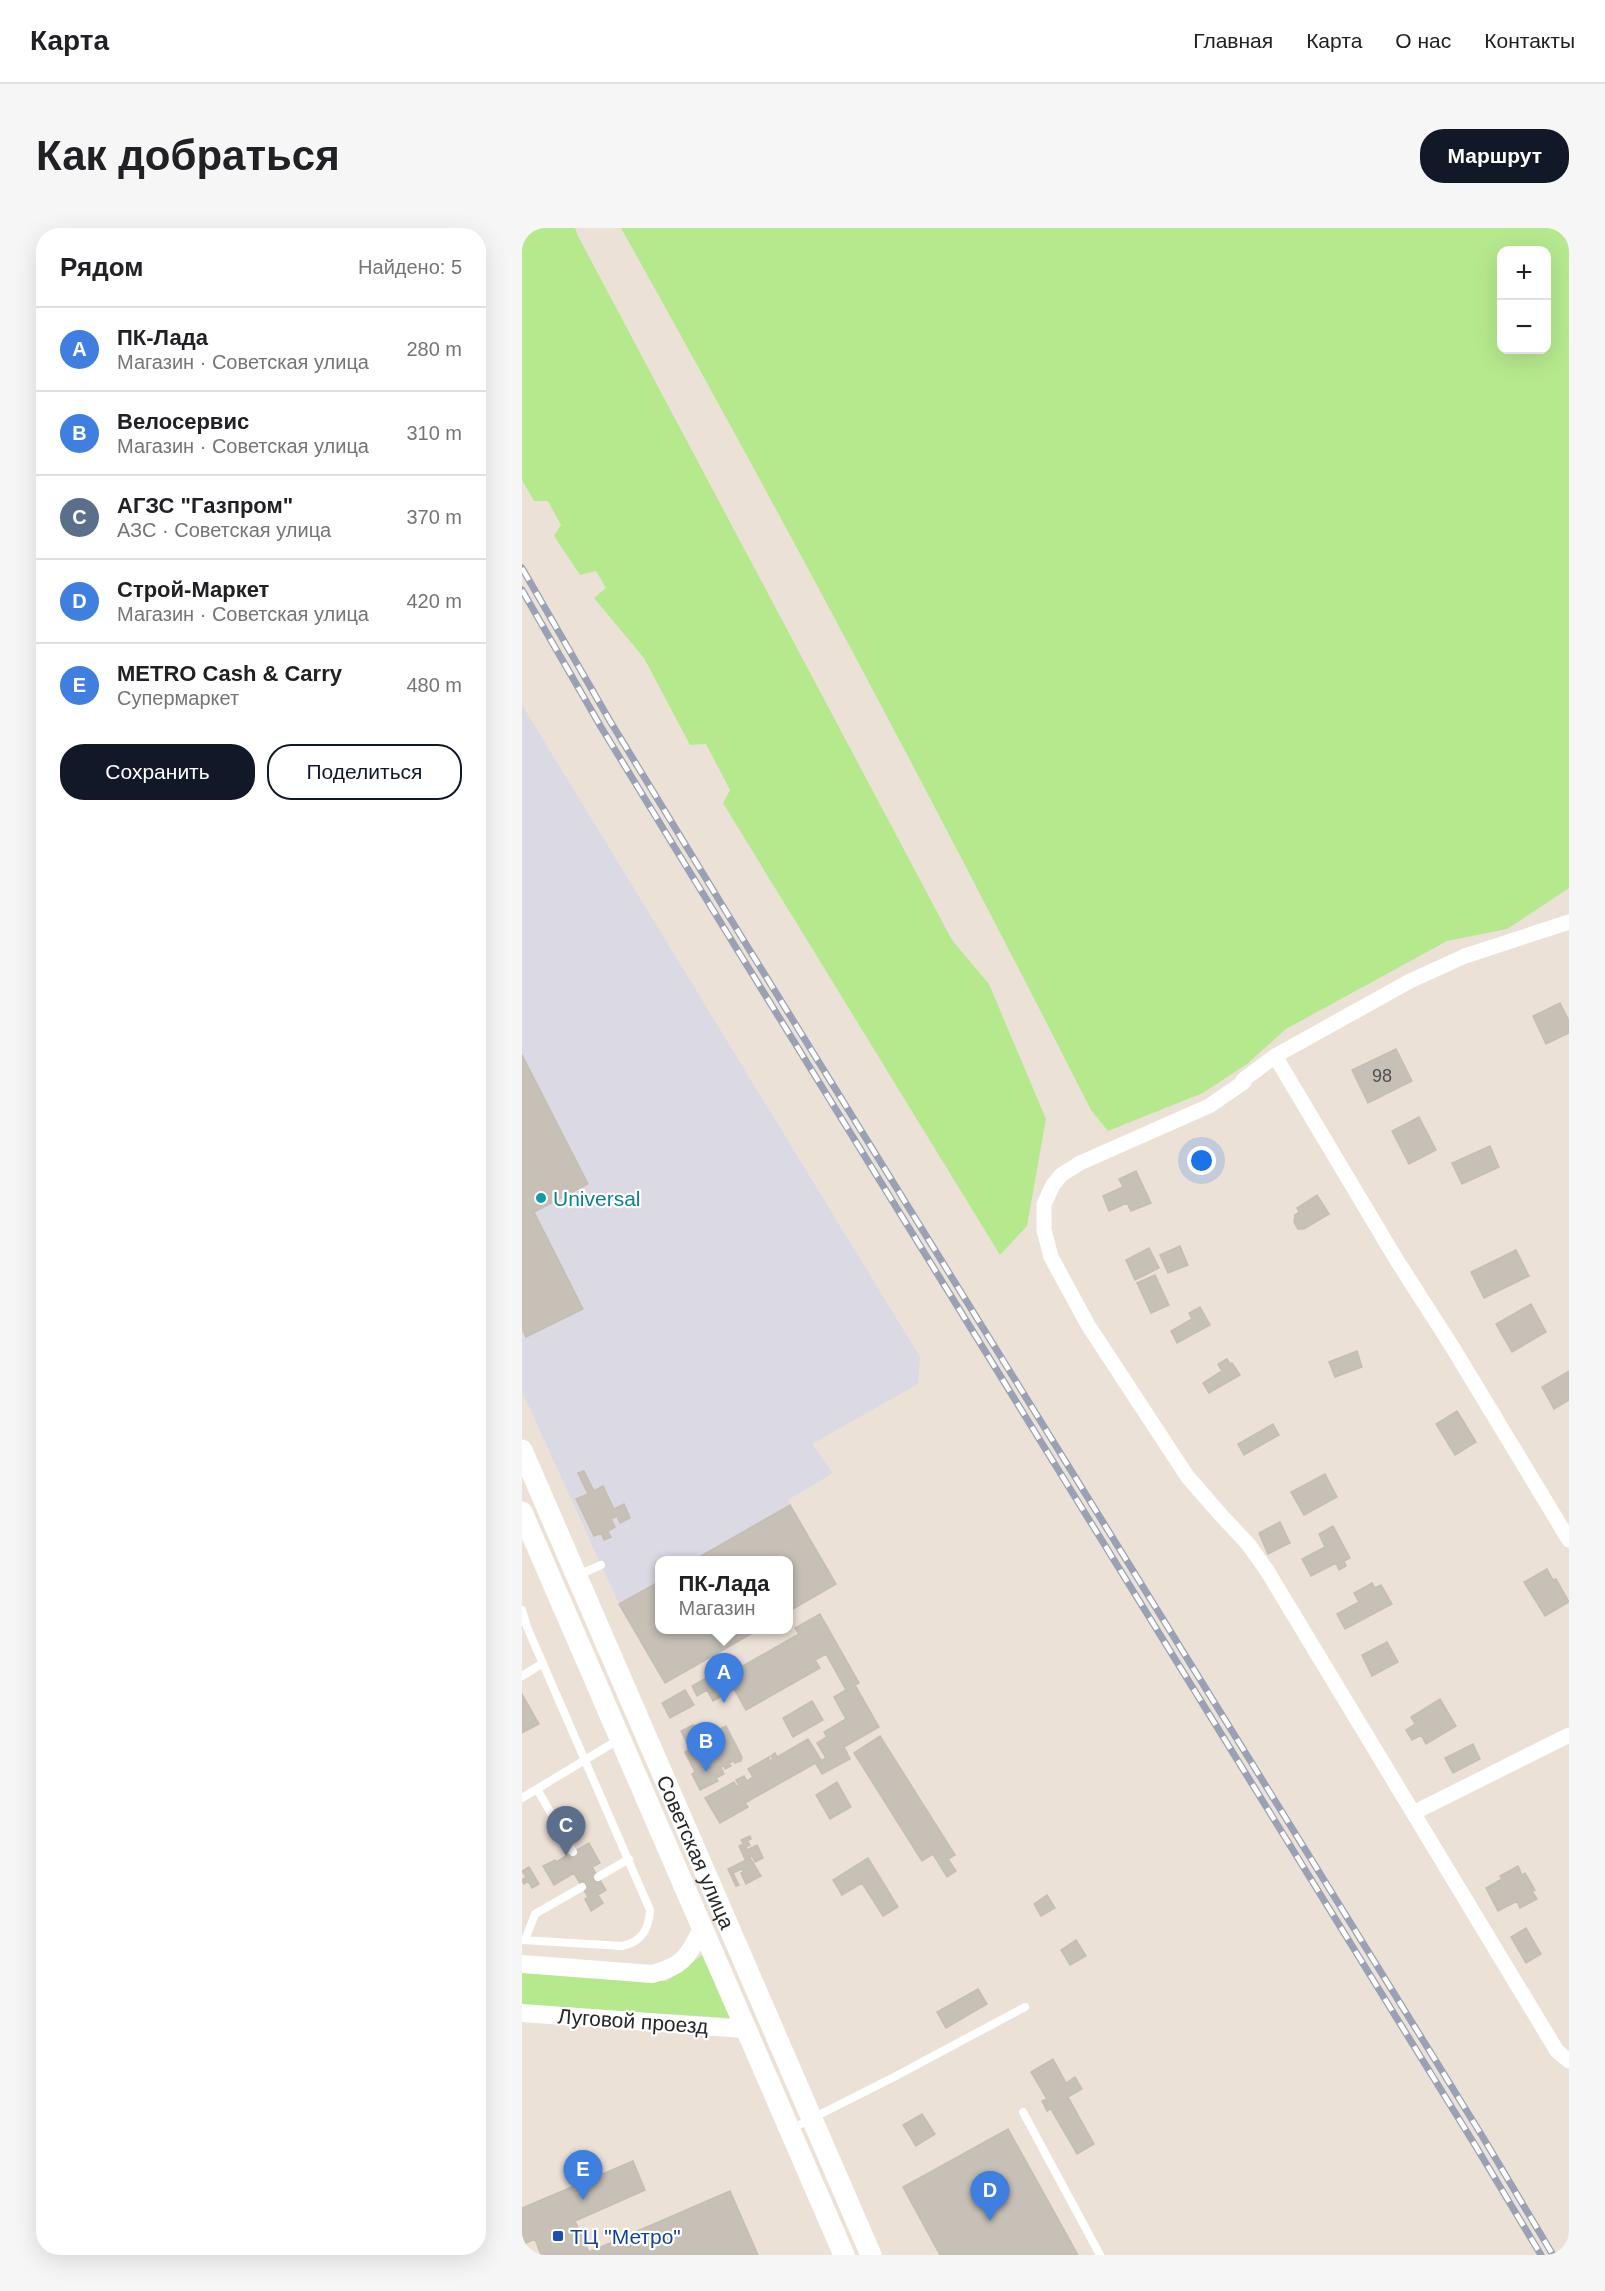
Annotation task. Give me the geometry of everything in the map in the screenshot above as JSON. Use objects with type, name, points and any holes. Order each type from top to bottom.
[{"type":"main road","name":"Советская улица","points":[[522,1450],[531,1508],[620,1739],[844,2255]]},
{"type":"main road","name":"Советская улица","points":[[531,1508],[576,1576],[871,2255]]},
{"type":"street","points":[[1569,922],[1465,956],[1410,981],[1275,1056],[1243,1080],[1244,1082],[1209,1106],[1080,1162],[1061,1175],[1053,1185],[1044,1204],[1044,1230],[1052,1257],[1088,1324],[1188,1476],[1220,1515],[1248,1544],[1266,1569],[1557,2051],[1569,2061]]},
{"type":"street","points":[[1275,1056],[1396,1259],[1454,1348],[1569,1540]]},
{"type":"street","points":[[1413,1813],[1569,1735]]},
{"type":"street","points":[[522,1964],[652,1974],[671,1969],[687,1956],[702,1929]]},
{"type":"street","name":"Луговой проезд","points":[[522,2013],[745,2029]]},
{"type":"lane","points":[[576,1576],[602,1565]]},
{"type":"lane","points":[[522,1610],[650,1910],[650,1920],[645,1932],[639,1939],[622,1946],[524,1940],[534,1914],[582,1887]]},
{"type":"lane","points":[[522,1676],[543,1663]]},
{"type":"lane","points":[[522,1798],[620,1739]]},
{"type":"lane","points":[[537,1789],[573,1852]]},
{"type":"lane","points":[[598,1877],[629,1859]]},
{"type":"lane","points":[[790,2129],[1025,2007]]},
{"type":"lane","points":[[1023,2112],[1100,2255]]},
{"type":"shaded area","points":[[522,705],[920,1357],[918,1384],[812,1444],[833,1473],[788,1500],[790,1505],[701,1556],[655,1556],[655,1583],[619,1604],[522,1391]]},
{"type":"green space","points":[[522,228],[575,228],[952,940],[989,984],[1046,1119],[1027,1226],[1000,1255],[723,803],[730,790],[706,744],[690,745],[644,658],[594,598],[606,588],[596,571],[580,575],[554,536],[561,525],[548,501],[534,501],[522,480]]},
{"type":"green space","points":[[621,228],[1569,228],[1569,888],[1507,929],[1447,941],[1286,1029],[1247,1064],[1203,1093],[1108,1131],[1091,1110],[977,888],[742,447]]},
{"type":"green space","points":[[702,1955],[730,2018],[522,2005],[522,1973],[667,1981]]},
{"type":"building","points":[[1560,1003],[1569,1021],[1569,1033],[1546,1044],[1533,1016]]},
{"type":"building","points":[[1396,1049],[1412,1081],[1368,1103],[1352,1070]]},
{"type":"building","name":"Universal","points":[[522,1055],[588,1184],[534,1212],[583,1309],[526,1337],[522,1329]]},
{"type":"building","points":[[1419,1117],[1436,1150],[1409,1164],[1392,1131]]},
{"type":"building","points":[[1490,1146],[1499,1167],[1462,1184],[1452,1163]]},
{"type":"building","points":[[1136,1171],[1151,1203],[1131,1211],[1127,1203],[1109,1211],[1103,1196],[1123,1187],[1119,1179]]},
{"type":"building","points":[[1317,1195],[1329,1214],[1304,1229],[1298,1229],[1294,1222],[1295,1215],[1299,1212],[1297,1208]]},
{"type":"building","points":[[1180,1246],[1188,1265],[1168,1273],[1160,1255]]},
{"type":"building","points":[[1149,1248],[1159,1268],[1135,1280],[1126,1260]]},
{"type":"building","points":[[1516,1250],[1529,1276],[1484,1298],[1471,1272]]},
{"type":"building","points":[[1155,1275],[1169,1305],[1151,1313],[1137,1283]]},
{"type":"building","points":[[1531,1304],[1546,1332],[1512,1352],[1496,1324]]},
{"type":"building","points":[[1200,1307],[1210,1325],[1177,1343],[1171,1331],[1192,1319],[1189,1313]]},
{"type":"building","points":[[1357,1351],[1362,1367],[1335,1377],[1329,1362]]},
{"type":"building","points":[[1227,1359],[1240,1375],[1209,1393],[1203,1383],[1222,1371],[1218,1364]]},
{"type":"building","points":[[1569,1371],[1569,1400],[1554,1409],[1542,1387]]},
{"type":"building","points":[[1457,1411],[1476,1442],[1455,1455],[1436,1424]]},
{"type":"building","points":[[1273,1424],[1279,1435],[1244,1455],[1238,1444]]},
{"type":"building","points":[[584,1471],[594,1491],[603,1486],[614,1509],[624,1504],[630,1518],[620,1523],[617,1516],[611,1519],[615,1527],[608,1531],[611,1537],[604,1540],[601,1533],[594,1536],[576,1499],[588,1494],[578,1473]]},
{"type":"building","points":[[1325,1474],[1337,1497],[1304,1515],[1291,1492]]},
{"type":"building","points":[[790,1505],[836,1584],[793,1609],[793,1556],[701,1556]]},
{"type":"building","points":[[1280,1522],[1290,1543],[1268,1554],[1259,1533]]},
{"type":"building","points":[[1333,1526],[1350,1558],[1344,1561],[1346,1566],[1339,1570],[1336,1563],[1311,1576],[1302,1559],[1325,1547],[1319,1534]]},
{"type":"building","points":[[1547,1569],[1553,1580],[1556,1579],[1569,1602],[1545,1616],[1524,1582]]},
{"type":"building","points":[[1372,1583],[1375,1588],[1381,1585],[1392,1604],[1345,1629],[1337,1614],[1359,1602],[1354,1593]]},
{"type":"building","points":[[655,1584],[655,1634],[751,1634],[665,1683],[619,1604]]},
{"type":"building","points":[[820,1614],[859,1683],[855,1685],[879,1727],[844,1747],[850,1759],[822,1774],[816,1764],[826,1758],[817,1743],[827,1737],[824,1732],[846,1719],[834,1697],[846,1690],[826,1654],[815,1660],[820,1668],[746,1710],[734,1689],[713,1701],[707,1690],[697,1696],[692,1686],[723,1668],[727,1675],[799,1634],[795,1628]]},
{"type":"building","points":[[1387,1642],[1398,1662],[1372,1676],[1362,1655]]},
{"type":"building","points":[[685,1690],[694,1705],[670,1718],[662,1703]]},
{"type":"building","points":[[522,1694],[539,1724],[522,1733]]},
{"type":"building","points":[[1440,1699],[1456,1726],[1426,1744],[1421,1735],[1412,1740],[1406,1730],[1415,1724],[1411,1717]]},
{"type":"building","points":[[812,1701],[823,1720],[793,1737],[783,1718]]},
{"type":"building","points":[[693,1725],[700,1739],[726,1726],[742,1757],[741,1761],[729,1763],[731,1766],[725,1769],[724,1766],[721,1767],[724,1774],[716,1778],[718,1781],[700,1790],[692,1774],[695,1772],[685,1752],[688,1750],[688,1745],[681,1731]]},
{"type":"building","points":[[880,1736],[955,1855],[948,1859],[956,1871],[947,1877],[933,1854],[922,1861],[854,1753]]},
{"type":"building","points":[[808,1739],[821,1760],[745,1803],[748,1807],[720,1823],[705,1798],[734,1782],[737,1787],[739,1785],[736,1780],[744,1776],[747,1781],[753,1777],[748,1769],[769,1757],[770,1761],[773,1759],[771,1756],[775,1753],[777,1757]]},
{"type":"building","points":[[1473,1744],[1480,1759],[1453,1773],[1445,1758]]},
{"type":"building","points":[[837,1782],[851,1807],[830,1819],[816,1795]]},
{"type":"building","points":[[750,1836],[751,1839],[747,1841],[750,1845],[746,1847],[747,1850],[757,1845],[763,1858],[755,1862],[752,1856],[745,1859],[739,1846],[744,1844],[741,1840]]},
{"type":"building","points":[[589,1843],[600,1863],[592,1867],[606,1890],[598,1895],[603,1903],[591,1911],[585,1899],[588,1897],[574,1873],[554,1885],[543,1866],[555,1860],[556,1862]]},
{"type":"building","points":[[750,1858],[761,1876],[746,1884],[741,1873],[742,1869],[733,1873],[739,1885],[736,1886],[728,1869]]},
{"type":"building","points":[[868,1858],[898,1907],[883,1916],[862,1883],[842,1895],[833,1880]]},
{"type":"building","points":[[1518,1866],[1522,1875],[1525,1873],[1535,1890],[1532,1891],[1537,1899],[1520,1908],[1517,1901],[1498,1911],[1486,1888],[1502,1879],[1500,1876]]},
{"type":"building","points":[[529,1867],[539,1884],[532,1888],[528,1881],[524,1884],[522,1880],[526,1877],[522,1871]]},
{"type":"building","points":[[1047,1895],[1055,1908],[1041,1916],[1034,1904]]},
{"type":"building","points":[[1526,1928],[1541,1954],[1526,1963],[1511,1937]]},
{"type":"building","points":[[1076,1940],[1086,1956],[1070,1965],[1061,1950]]},
{"type":"building","points":[[978,1989],[987,2004],[946,2028],[937,2012]]},
{"type":"building","points":[[1053,2059],[1066,2083],[1075,2077],[1082,2089],[1068,2097],[1094,2144],[1077,2154],[1051,2109],[1047,2111],[1042,2101],[1047,2099],[1031,2072]]},
{"type":"building","points":[[922,2114],[935,2134],[916,2146],[903,2125]]},
{"type":"building","points":[[1008,2129],[1078,2255],[940,2255],[903,2187]]},
{"type":"building","points":[[633,2161],[645,2190],[575,2221],[589,2252],[730,2191],[758,2255],[541,2255],[535,2239],[522,2245],[522,2208]]},
{"type":"railway","points":[[522,568],[610,721],[744,941],[1484,2139],[1553,2255]]},
{"type":"railway","points":[[522,590],[601,727],[735,946],[1541,2255]]},
{"type":"place","name":"Universal","points":[[541,1198]]},
{"type":"place","name":"ПК-Лада","points":[[724,1703]]},
{"type":"place","name":"Велосервис","points":[[706,1772]]},
{"type":"place","name":"АГЗС \"Газпром\"","points":[[566,1856]]},
{"type":"place","name":"METRO Cash & Carry","points":[[583,2200]]},
{"type":"place","name":"Строй-Маркет","points":[[990,2221]]},
{"type":"place","name":"ТЦ \"Метро\"","points":[[558,2236]]}]
